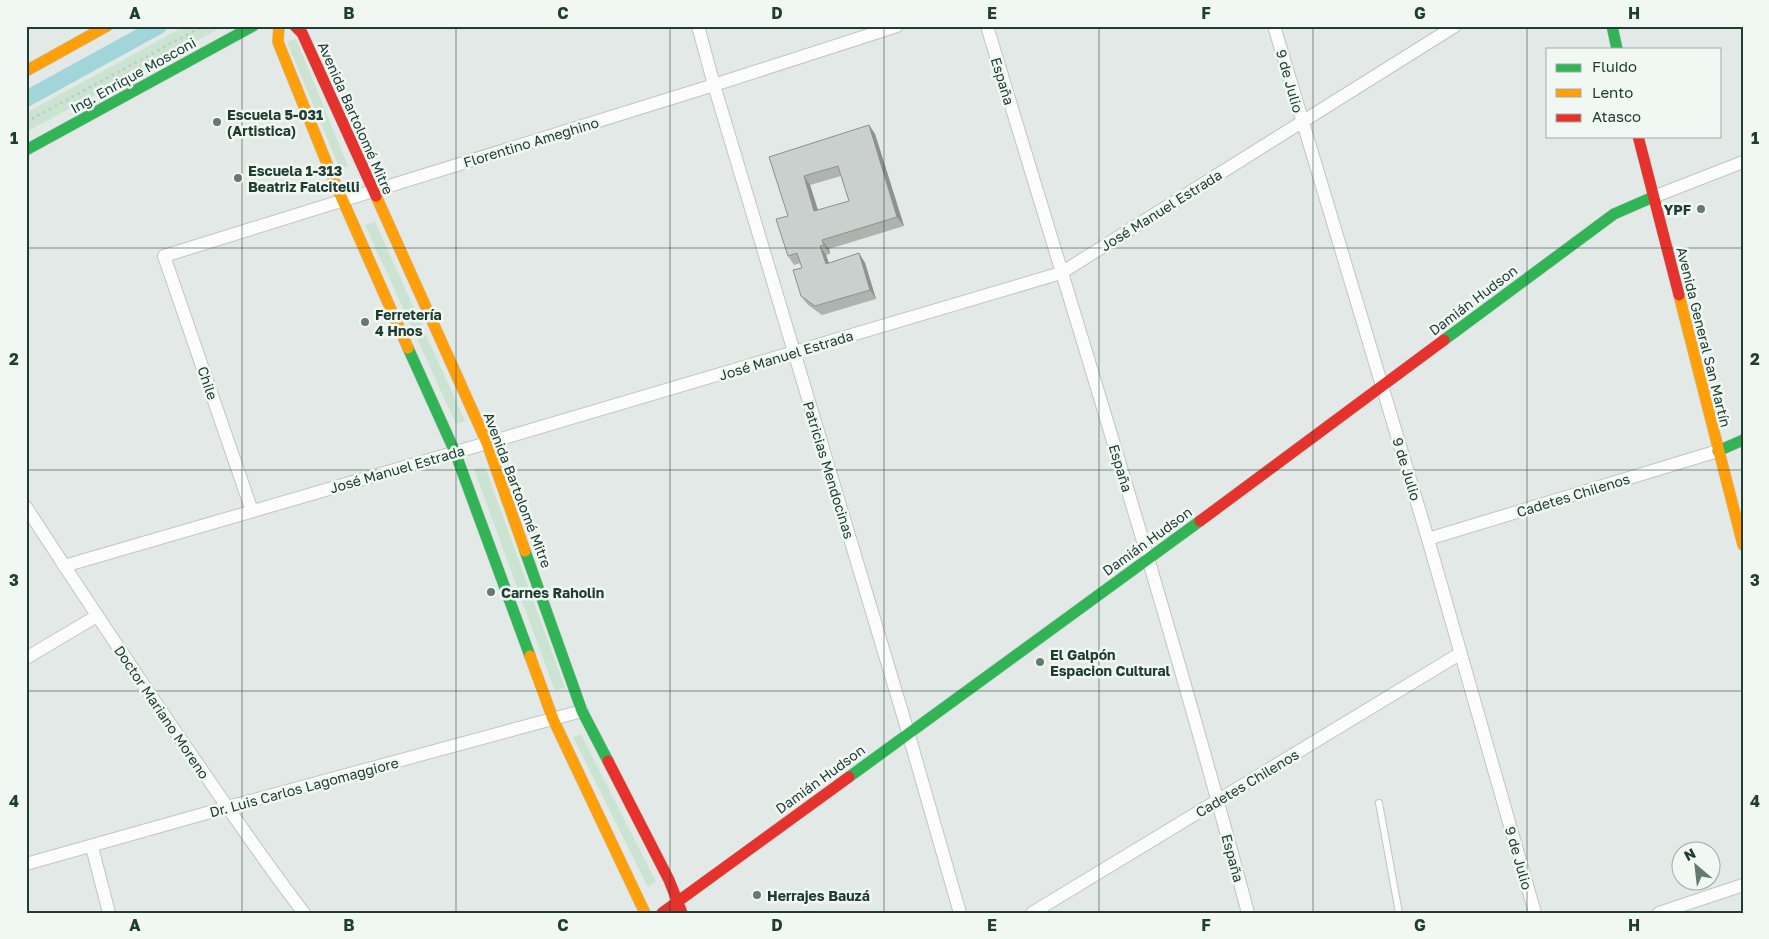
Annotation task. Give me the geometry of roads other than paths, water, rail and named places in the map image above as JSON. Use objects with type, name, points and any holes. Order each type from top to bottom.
[{"type":"street","points":[[26,71],[107,26]]},
{"type":"street","name":"Ing. Enrique Mosconi","points":[[26,150],[253,26]]},
{"type":"street","points":[[280,26],[278,42],[342,200],[455,452],[553,719],[645,913]]},
{"type":"street","name":"Avenida Bartolomé Mitre","points":[[295,26],[302,33],[487,444],[582,711],[670,880],[682,913]]},
{"type":"street","name":"Patricias Mendocinas","points":[[698,26],[960,913]]},
{"type":"street","name":"Florentino Ameghino","points":[[164,256],[714,85],[897,26]]},
{"type":"street","name":"España","points":[[987,26],[1149,558],[1248,913]]},
{"type":"street","name":"9 de Julio","points":[[1274,26],[1383,386],[1535,913]]},
{"type":"street","name":"José Manuel Estrada","points":[[64,566],[487,444],[1061,273],[1455,26]]},
{"type":"street","points":[[1612,26],[1618,48]]},
{"type":"street","name":"Avenida General San Martín","points":[[1638,138],[1743,546]]},
{"type":"street","points":[[1653,197],[1743,162]]},
{"type":"street","name":"Damián Hudson","points":[[662,913],[1149,558],[1614,214],[1653,197]]},
{"type":"street","name":"Chile","points":[[164,256],[252,511]]},
{"type":"street","points":[[1718,451],[1743,440]]},
{"type":"street","name":"Cadetes Chilenos","points":[[1428,539],[1718,451]]},
{"type":"street","name":"Doctor Mariano Moreno","points":[[26,507],[97,616],[228,808],[281,884],[304,913]]},
{"type":"street","points":[[26,658],[97,616]]},
{"type":"street","name":"Cadetes Chilenos","points":[[1032,913],[1461,653]]},
{"type":"street","name":"Dr. Luis Carlos Lagomaggiore","points":[[26,864],[582,711]]},
{"type":"street","points":[[92,846],[109,913]]},
{"type":"street","points":[[1659,913],[1743,885]]},
{"type":"lane","points":[[1379,803],[1399,913]]},
{"type":"waterway","points":[[26,99],[159,26]]},
{"type":"place","name":"Escuela 5-031 (Artistica)","points":[[217,122]]},
{"type":"place","name":"Escuela 1-313 Beatriz Falcitelli","points":[[238,178]]},
{"type":"place","name":"YPF","points":[[1701,209]]},
{"type":"place","name":"Ferretería 4 Hnos","points":[[365,322]]},
{"type":"place","name":"Carnes Raholin","points":[[491,592]]},
{"type":"place","name":"El Galpón Espacion Cultural","points":[[1040,662]]},
{"type":"place","name":"Herrajes Bauzá","points":[[757,895]]}]
